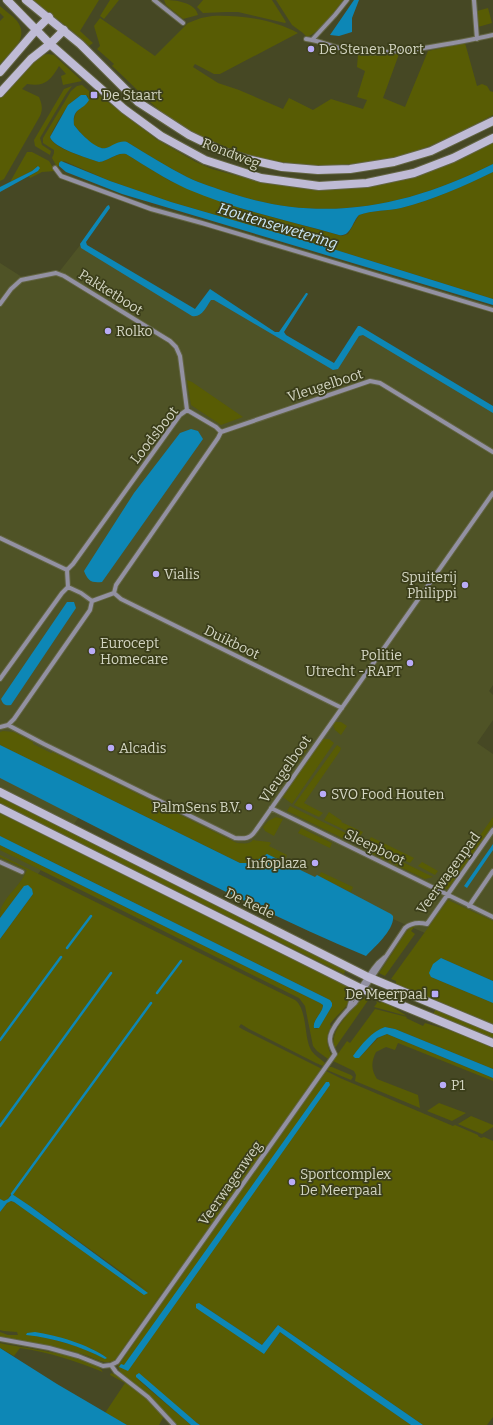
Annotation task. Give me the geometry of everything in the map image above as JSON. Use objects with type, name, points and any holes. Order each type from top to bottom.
[{"type":"main road","name":"Rondweg","points":[[7,0],[50,44],[124,109],[161,136],[205,160],[261,178],[319,186],[367,183],[414,173],[453,158],[493,138]]},
{"type":"main road","name":"Rondweg","points":[[26,0],[64,30],[100,63],[138,102],[189,135],[224,152],[282,167],[318,170],[350,169],[394,162],[431,151],[493,121]]},
{"type":"main road","points":[[0,72],[49,17]]},
{"type":"main road","points":[[0,93],[31,60],[64,30]]},
{"type":"main road","name":"De Rede","points":[[0,792],[370,978],[493,1029]]},
{"type":"main road","name":"De Rede","points":[[0,808],[362,989],[493,1043]]},
{"type":"street","points":[[312,40],[347,0]]},
{"type":"street","points":[[474,0],[477,39]]},
{"type":"street","points":[[156,1],[183,23]]},
{"type":"street","points":[[306,39],[356,52],[379,53],[446,45],[477,39],[493,34]]},
{"type":"street","points":[[55,168],[61,176],[151,209],[210,225],[493,310]]},
{"type":"street","name":"Pakketboot","points":[[0,304],[11,289],[21,280],[56,273],[64,276],[170,341],[176,347],[180,356],[187,410]]},
{"type":"street","name":"Vleugelboot","points":[[221,432],[370,381],[380,383],[493,452]]},
{"type":"street","name":"Loodsboot","points":[[66,570],[73,564],[180,415],[187,410],[216,427],[221,432]]},
{"type":"street","points":[[92,601],[114,593],[116,585],[221,432]]},
{"type":"street","name":"Vleugelboot","points":[[8,725],[235,838],[245,839],[252,836],[493,493]]},
{"type":"street","points":[[0,538],[66,570],[68,587]]},
{"type":"street","points":[[68,587],[81,593],[92,601]]},
{"type":"street","points":[[0,680],[62,592],[68,587]]},
{"type":"street","name":"Duikboot","points":[[114,593],[120,599],[342,708]]},
{"type":"street","points":[[0,727],[8,725],[14,719],[90,610],[92,601]]},
{"type":"street","name":"Sleepboot","points":[[271,808],[493,917]]},
{"type":"street","name":"Veerwagenpad","points":[[370,978],[382,966],[386,956],[407,926],[420,922],[427,924],[493,830]]},
{"type":"street","points":[[0,862],[22,872]]},
{"type":"street","points":[[469,906],[493,871]]},
{"type":"street","name":"Veerwagenweg","points":[[111,1365],[117,1362],[335,1054],[330,1040],[332,1032],[349,1008],[351,1001],[370,978]]},
{"type":"street","points":[[0,1339],[49,1348],[78,1356],[102,1366],[111,1365],[116,1372],[148,1397],[174,1425]]},
{"type":"shaded area","points":[[32,0],[99,0],[80,31],[93,43],[89,46],[70,29]]},
{"type":"shaded area","points":[[110,0],[119,0],[104,19],[100,16]]},
{"type":"shaded area","points":[[164,0],[179,1],[189,5],[193,7],[198,15],[183,19],[166,5]]},
{"type":"shaded area","points":[[203,0],[272,0],[286,22],[238,12],[203,13],[197,7]]},
{"type":"shaded area","points":[[276,0],[343,0],[322,26],[312,35],[307,37],[292,25]]},
{"type":"shaded area","points":[[0,6],[17,21],[21,33],[18,44],[14,50],[0,64],[0,21],[4,17],[0,13]]},
{"type":"shaded area","points":[[488,8],[492,23],[478,27],[477,11]]},
{"type":"shaded area","points":[[212,16],[245,17],[267,21],[298,33],[220,74],[214,74],[195,64],[193,67],[218,83],[239,90],[283,109],[289,98],[313,110],[331,99],[363,109],[367,100],[357,97],[365,71],[357,67],[358,55],[399,54],[383,98],[405,107],[428,51],[465,43],[477,86],[482,84],[487,86],[490,91],[493,92],[493,115],[431,145],[410,153],[384,159],[331,165],[278,161],[253,156],[227,148],[179,124],[148,100],[112,66],[114,64],[97,49],[100,46],[94,26],[100,18],[155,56],[188,23]]},
{"type":"shaded area","points":[[42,55],[54,55],[82,81],[63,85],[61,76],[66,74],[59,66],[53,76],[43,84],[27,84],[22,89],[39,97],[42,111],[4,179],[0,181],[0,98],[36,59]]},
{"type":"shaded area","points":[[82,85],[96,97],[98,95],[130,118],[156,139],[196,162],[212,169],[253,180],[294,187],[342,189],[374,185],[493,142],[493,164],[461,179],[429,191],[397,200],[364,206],[331,209],[298,208],[264,202],[230,193],[187,177],[164,165],[127,142],[119,143],[106,148],[98,147],[88,141],[74,125],[75,115],[81,107],[87,103],[88,96],[83,95],[71,103],[60,118],[50,137],[57,145],[64,149],[99,162],[119,154],[126,154],[170,181],[242,209],[342,236],[348,234],[359,215],[369,212],[401,208],[425,201],[493,172],[493,299],[333,249],[171,202],[110,181],[64,161],[57,167],[52,158],[54,150],[43,143],[43,138],[71,91],[77,86]]},
{"type":"shaded area","points":[[72,86],[40,138],[42,145],[51,151],[50,155],[35,146],[34,140],[64,89]]},
{"type":"shaded area","points":[[27,152],[32,152],[49,161],[55,171],[42,172],[30,178],[29,176],[38,171],[38,166],[32,171],[10,182]]},
{"type":"shaded area","points":[[81,244],[195,314],[211,294],[334,367],[360,329],[493,409],[493,685],[489,691],[493,695],[493,720],[477,743],[493,754],[493,962],[99,789],[0,927],[0,263],[22,277],[59,272]]},
{"type":"shaded area","points":[[187,380],[243,417],[221,425],[191,405]]},
{"type":"shaded area","points":[[335,722],[341,722],[347,726],[341,735],[335,730],[333,725]]},
{"type":"shaded area","points":[[0,732],[14,732],[51,753],[53,752],[237,843],[248,843],[253,840],[269,842],[271,843],[269,846],[287,855],[284,862],[267,854],[253,863],[240,863],[0,745]]},
{"type":"shaded area","points":[[323,739],[329,739],[334,743],[292,804],[283,797]]},
{"type":"shaded area","points":[[307,742],[308,748],[296,765],[291,765]]},
{"type":"shaded area","points":[[337,745],[341,748],[340,751],[304,803],[323,813],[319,817],[294,805]]},
{"type":"shaded area","points":[[0,797],[346,969],[344,974],[0,804]]},
{"type":"shaded area","points":[[290,806],[358,839],[348,841],[287,811]]},
{"type":"shaded area","points":[[329,812],[342,821],[341,822],[363,832],[359,837],[324,820]]},
{"type":"shaded area","points":[[0,813],[345,983],[351,995],[347,1005],[330,1024],[331,1027],[327,1041],[331,1055],[328,1059],[313,1046],[305,1006],[299,998],[0,850],[0,845],[320,1003],[323,1005],[323,1008],[315,1022],[314,1028],[317,1029],[319,1027],[332,1006],[330,1000],[0,836]]},
{"type":"shaded area","points":[[276,817],[283,819],[274,836],[265,831],[263,827],[268,821]]},
{"type":"shaded area","points":[[493,817],[493,825],[449,889],[439,887],[447,870],[453,874]]},
{"type":"shaded area","points":[[301,828],[332,843],[330,848],[298,833]]},
{"type":"shaded area","points":[[371,837],[414,858],[410,863],[368,842]]},
{"type":"shaded area","points":[[366,844],[433,877],[425,879],[369,852]]},
{"type":"shaded area","points":[[0,855],[295,1000],[302,1009],[310,1048],[315,1055],[325,1063],[323,1066],[316,1063],[241,1024],[239,1027],[242,1029],[340,1078],[453,1126],[455,1125],[478,1135],[481,1138],[484,1137],[493,1141],[493,1417],[487,1425],[423,1425],[278,1325],[262,1345],[199,1303],[264,1354],[280,1332],[411,1425],[200,1425],[136,1378],[191,1425],[177,1425],[154,1400],[120,1372],[118,1366],[173,1287],[169,1283],[115,1360],[108,1362],[102,1361],[67,1350],[0,1337],[0,1332],[8,1335],[18,1335],[17,1332],[0,1330],[0,1212],[9,1201],[14,1202],[148,1291],[11,1194],[8,1199],[4,1201],[0,1199],[0,939],[33,894],[24,886],[0,918],[1,909],[4,903],[27,870],[0,857]],"holes":[[[50,1335],[89,1348],[106,1358],[79,1347],[37,1336]]]},
{"type":"shaded area","points":[[422,862],[438,871],[435,875],[418,866]]},
{"type":"shaded area","points":[[321,872],[353,887],[351,892],[319,876]]},
{"type":"shaded area","points":[[448,900],[493,921],[493,981],[441,958],[431,977],[493,1003],[493,1024],[396,984],[396,981],[391,979]]},
{"type":"shaded area","points":[[415,926],[411,931],[415,934],[385,976],[379,973],[409,928]]},
{"type":"shaded area","points":[[366,997],[369,999],[335,1048],[334,1036],[340,1024],[358,1003]]},
{"type":"shaded area","points":[[376,1001],[380,1003],[383,1001],[407,1016],[374,1007],[377,1003]]},
{"type":"shaded area","points":[[375,1009],[407,1017],[406,1018],[423,1026],[425,1023],[458,1033],[493,1048],[493,1069],[395,1029],[385,1027],[359,1058],[378,1038],[387,1034],[493,1078],[493,1081],[398,1043],[395,1050],[386,1047],[376,1052],[373,1059],[374,1072],[377,1079],[418,1095],[420,1108],[355,1081],[356,1075],[354,1071],[333,1061],[347,1041],[350,1043]]},
{"type":"shaded area","points":[[436,1009],[493,1032],[493,1039],[433,1014]]},
{"type":"shaded area","points":[[329,1067],[353,1077],[351,1080],[327,1070]]},
{"type":"shaded area","points":[[439,1103],[466,1113],[452,1121],[427,1111]]},
{"type":"shaded area","points":[[471,1116],[493,1125],[493,1127],[482,1134],[458,1124]]},
{"type":"shaded area","points":[[0,1343],[56,1353],[87,1361],[97,1366],[103,1372],[62,1357],[20,1348],[14,1356],[0,1348]]},
{"type":"shaded area","points":[[111,1373],[133,1386],[164,1416],[159,1425],[127,1425],[105,1413],[125,1383],[110,1375]]},
{"type":"water","points":[[354,0],[359,0],[352,18],[352,32],[339,36],[330,35]]},
{"type":"water","points":[[81,95],[86,95],[89,100],[76,112],[74,125],[84,136],[98,147],[106,148],[119,142],[127,142],[164,165],[203,184],[264,202],[298,208],[331,209],[364,206],[397,200],[429,191],[461,179],[493,164],[493,172],[425,201],[401,208],[369,212],[359,215],[346,234],[339,235],[243,209],[187,189],[126,154],[119,154],[99,162],[64,149],[57,145],[50,137],[68,105]]},
{"type":"water","points":[[61,161],[110,181],[171,202],[333,249],[493,299],[493,305],[122,194],[66,172],[59,166]]},
{"type":"water","points":[[38,166],[40,168],[38,171],[0,192],[0,187],[32,171]]},
{"type":"water","points":[[109,205],[110,208],[86,242],[87,245],[195,309],[210,289],[275,332],[279,332],[307,293],[308,294],[284,332],[286,335],[334,363],[358,326],[360,326],[493,406],[493,413],[363,335],[359,336],[338,369],[333,370],[214,300],[211,300],[201,314],[192,316],[81,248],[80,244]]},
{"type":"water","points":[[191,429],[198,431],[203,439],[102,582],[90,581],[84,571],[134,493],[180,433]]},
{"type":"water","points":[[67,602],[74,602],[76,608],[11,705],[5,705],[1,699]]},
{"type":"water","points":[[0,745],[240,863],[253,863],[267,854],[315,877],[317,875],[391,914],[393,916],[393,921],[391,926],[384,938],[366,956],[319,936],[182,870],[0,778]]},
{"type":"water","points":[[0,836],[330,1000],[332,1006],[319,1028],[314,1028],[315,1022],[323,1008],[323,1005],[320,1003],[0,845]]},
{"type":"water","points":[[493,844],[493,850],[467,888],[464,886]]},
{"type":"water","points":[[28,885],[32,889],[33,894],[0,939],[0,918],[24,886]]},
{"type":"water","points":[[441,958],[493,981],[493,1003],[431,977],[429,973],[433,964]]},
{"type":"water","points":[[385,1027],[395,1029],[493,1069],[493,1078],[387,1034],[377,1038],[359,1058],[355,1058],[353,1056],[371,1035]]},
{"type":"water","points":[[326,1082],[329,1082],[330,1085],[128,1371],[119,1367],[121,1364],[124,1365]]},
{"type":"water","points":[[12,1194],[148,1293],[144,1295],[14,1202],[11,1201],[7,1203],[0,1212],[0,1199],[4,1201]]},
{"type":"water","points":[[199,1303],[262,1345],[278,1325],[423,1425],[411,1425],[280,1332],[264,1354],[196,1308],[196,1304]]},
{"type":"water","points":[[35,1332],[72,1341],[92,1349],[107,1358],[105,1359],[67,1343],[26,1335],[27,1333]]},
{"type":"water","points":[[0,1348],[57,1384],[127,1425],[0,1425]]},
{"type":"water","points":[[139,1373],[200,1425],[191,1425],[136,1377]]},
{"type":"waterway","points":[[67,948],[91,916]]},
{"type":"waterway","points":[[0,1040],[61,957]]},
{"type":"waterway","points":[[157,993],[181,961]]},
{"type":"waterway","points":[[0,1126],[111,973]]},
{"type":"waterway","points":[[12,1194],[151,1003]]},
{"type":"place","name":"De Stenen Poort","points":[[311,49]]},
{"type":"place","name":"De Staart","points":[[94,95]]},
{"type":"place","name":"Rolko","points":[[108,331]]},
{"type":"place","name":"Vialis","points":[[156,574]]},
{"type":"place","name":"Spuiterij Philippi","points":[[465,585]]},
{"type":"place","name":"Eurocept Homecare","points":[[92,651]]},
{"type":"place","name":"Politie Utrecht - RAPT","points":[[410,663]]},
{"type":"place","name":"Alcadis","points":[[111,748]]},
{"type":"place","name":"SVO Food Houten","points":[[323,794]]},
{"type":"place","name":"PalmSens B.V.","points":[[249,807]]},
{"type":"place","name":"Infoplaza","points":[[315,863]]},
{"type":"place","name":"De Meerpaal","points":[[435,994]]},
{"type":"place","name":"P1","points":[[443,1085]]},
{"type":"place","name":"Sportcomplex De Meerpaal","points":[[292,1182]]},
{"type":"water label","name":"Houtensewetering","points":[[278,226]]}]
